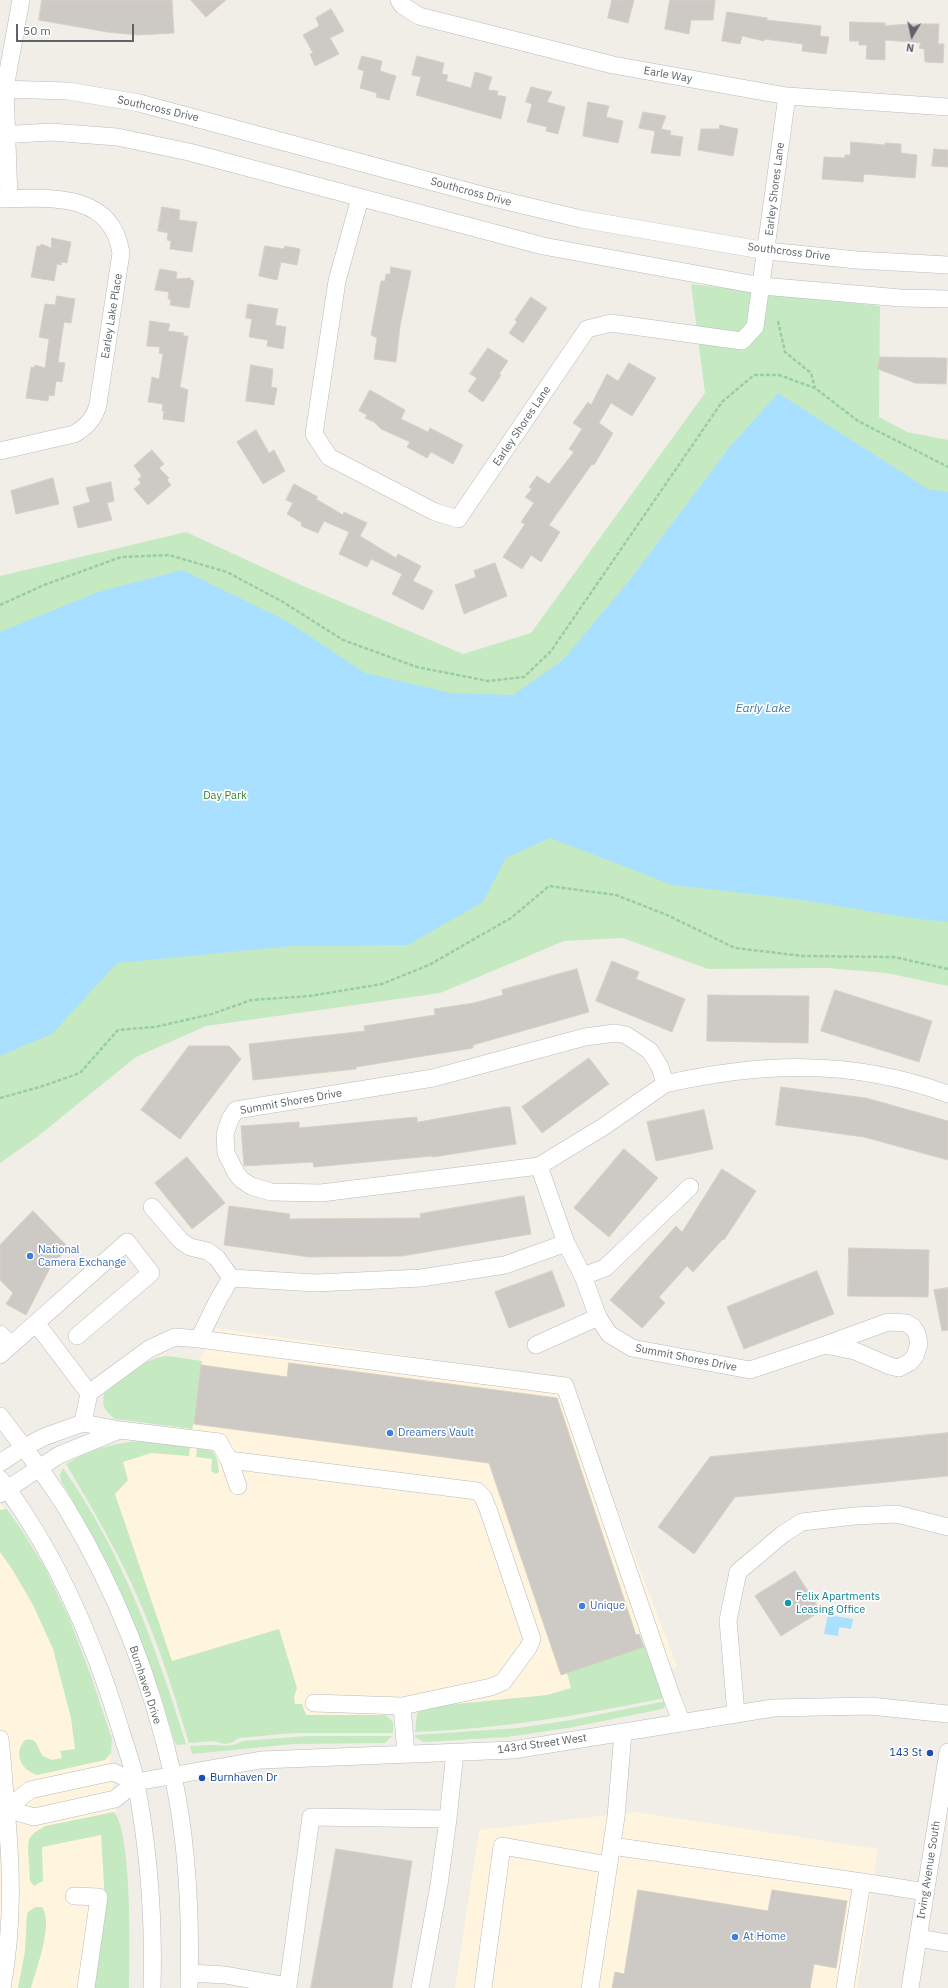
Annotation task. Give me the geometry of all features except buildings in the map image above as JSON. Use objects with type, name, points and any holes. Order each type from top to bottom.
[{"type":"street","points":[[5,199],[4,135],[6,112],[3,88],[21,0]]},
{"type":"street","name":"Earle Way","points":[[399,0],[402,5],[419,16],[613,65],[787,96],[948,107]]},
{"type":"street","name":"Southcross Drive","points":[[3,88],[68,91],[138,103],[489,197],[581,219],[767,251],[857,260],[948,265]]},
{"type":"street","name":"Earley Shores Lane","points":[[360,198],[337,281],[314,434],[329,457],[435,512],[458,520],[587,329],[611,323],[742,340],[755,327],[767,251],[787,96]]},
{"type":"street","points":[[4,135],[51,132],[117,137],[189,152],[543,246],[762,286],[901,298],[948,299]]},
{"type":"street","name":"Earley Lake Place","points":[[0,451],[74,434],[84,428],[92,420],[98,404],[121,253],[120,242],[110,222],[94,208],[73,201],[5,199]]},
{"type":"street","name":"Summit Shores Drive","points":[[665,1084],[660,1067],[650,1051],[626,1036],[615,1033],[585,1037],[433,1078],[236,1110],[230,1118],[226,1134],[226,1153],[236,1173],[250,1186],[271,1192],[321,1193],[539,1166],[603,1127],[665,1084],[721,1072],[770,1067],[804,1067],[861,1072],[905,1081],[948,1094]]},
{"type":"street","name":"Summit Shores Drive","points":[[539,1166],[566,1243],[583,1276],[598,1317],[609,1334],[632,1348],[750,1370],[888,1322],[896,1321],[913,1327],[917,1334],[919,1344],[915,1356],[910,1362],[899,1368],[890,1366],[855,1351],[825,1345]]},
{"type":"street","points":[[583,1276],[605,1268],[690,1187]]},
{"type":"street","points":[[152,1206],[181,1241],[190,1247],[207,1251],[217,1258],[231,1278]]},
{"type":"street","points":[[4,1345],[36,1323],[127,1242],[151,1273],[76,1336]]},
{"type":"street","points":[[231,1278],[316,1283],[421,1278],[505,1265],[566,1243]]},
{"type":"street","points":[[199,1339],[218,1300],[231,1278]]},
{"type":"street","points":[[536,1345],[598,1317]]},
{"type":"street","points":[[36,1323],[89,1393]]},
{"type":"street","points":[[83,1423],[89,1393],[150,1349],[175,1337],[566,1386],[672,1698],[682,1723]]},
{"type":"street","name":"Burnhaven Drive","points":[[0,1416],[23,1448],[41,1469],[67,1509],[93,1555],[123,1620],[151,1695],[173,1776],[181,1827],[188,1888],[189,1980]]},
{"type":"street","points":[[0,1463],[23,1448],[44,1437],[83,1423],[120,1430],[219,1442],[229,1460],[238,1486]]},
{"type":"street","points":[[120,1430],[59,1455],[41,1469],[3,1488],[37,1534],[88,1635],[102,1670],[136,1782],[150,1891],[153,1948],[152,1988]]},
{"type":"street","points":[[229,1460],[468,1489],[477,1491],[483,1497],[532,1639],[528,1648],[503,1682],[491,1687],[402,1706],[314,1703]]},
{"type":"street","points":[[736,1714],[728,1620],[738,1572],[783,1534],[802,1522],[854,1516],[897,1514],[948,1527]]},
{"type":"street","points":[[402,1706],[406,1754]]},
{"type":"street","name":"143rd Street West","points":[[136,1782],[261,1760],[514,1750],[773,1708],[870,1706],[948,1714]]},
{"type":"street","points":[[590,1988],[612,1846],[623,1732]]},
{"type":"street","points":[[0,1740],[10,1841],[6,1905],[9,1951],[2,1988]]},
{"type":"street","points":[[420,1988],[440,1884],[456,1752]]},
{"type":"street","name":"Irving Avenue South","points":[[910,1988],[948,1752]]},
{"type":"street","points":[[6,1809],[30,1790],[113,1772],[136,1782]]},
{"type":"street","points":[[6,1809],[34,1817],[115,1799],[136,1782]]},
{"type":"street","points":[[189,1980],[225,1975],[288,1986],[311,1817],[448,1819]]},
{"type":"street","points":[[483,1988],[502,1846],[609,1865]]},
{"type":"street","points":[[612,1846],[926,1892]]},
{"type":"street","points":[[845,1988],[862,1882]]},
{"type":"street","points":[[74,1896],[99,1897],[86,1988]]},
{"type":"street","points":[[918,1938],[948,1943]]},
{"type":"path","points":[[778,321],[785,352],[811,373],[815,388]]},
{"type":"path","points":[[0,605],[44,585],[121,557],[168,555],[227,572],[283,602],[343,640],[416,668],[488,681],[524,677],[551,651],[722,402],[754,375],[779,376],[815,388],[858,421],[948,467]]},
{"type":"path","points":[[0,1098],[40,1087],[80,1073],[118,1030],[155,1027],[212,1014],[251,1000],[310,996],[382,984],[429,965],[511,918],[549,886],[616,895],[667,915],[735,948],[803,956],[894,957],[948,969]]},
{"type":"shaded area","points":[[216,1328],[568,1379],[677,1667],[552,1698],[194,1733],[102,1465],[155,1451]]},
{"type":"shaded area","points":[[0,1503],[12,1519],[109,1742],[120,1859],[125,1988],[0,1988]]},
{"type":"shaded area","points":[[635,1812],[878,1849],[857,1988],[455,1988],[479,1830]]},
{"type":"green space","name":"Early Lake","points":[[691,284],[880,306],[879,417],[907,432],[948,440],[948,986],[886,973],[827,968],[708,969],[623,938],[564,941],[440,993],[206,1026],[136,1057],[37,1137],[0,1163],[0,576],[186,532],[301,585],[463,654],[531,633],[705,393]]},
{"type":"green space","points":[[168,1356],[202,1361],[195,1419],[192,1429],[115,1419],[109,1414],[103,1402],[104,1394],[142,1365],[159,1357]]},
{"type":"green space","points":[[140,1441],[190,1447],[189,1456],[151,1453],[123,1462],[128,1480],[115,1494],[172,1661],[279,1629],[297,1688],[294,1697],[295,1704],[302,1704],[306,1715],[386,1715],[393,1722],[393,1733],[294,1733],[239,1738],[231,1743],[224,1744],[214,1741],[189,1743],[172,1688],[146,1616],[113,1547],[66,1464],[101,1448],[120,1443]]},
{"type":"green space","points":[[197,1448],[213,1451],[217,1459],[219,1472],[216,1474],[211,1471],[212,1459],[196,1457]]},
{"type":"green space","points":[[63,1468],[103,1532],[120,1566],[149,1636],[175,1708],[186,1744],[177,1745],[175,1743],[141,1641],[113,1576],[80,1513],[61,1481],[60,1475]]},
{"type":"green space","points":[[7,1509],[45,1568],[69,1618],[91,1676],[112,1739],[111,1753],[105,1760],[37,1775],[31,1773],[20,1760],[19,1755],[21,1745],[25,1740],[29,1739],[37,1744],[43,1756],[52,1760],[62,1758],[60,1751],[75,1749],[71,1718],[53,1649],[33,1605],[12,1569],[0,1552],[0,1510]]},
{"type":"green space","points":[[646,1646],[665,1698],[541,1720],[478,1728],[415,1732],[417,1713],[425,1707],[547,1695],[571,1688],[567,1673]]},
{"type":"green space","points":[[666,1701],[664,1708],[662,1709],[568,1728],[507,1737],[424,1742],[415,1737],[415,1735],[518,1728],[571,1720]]},
{"type":"green space","points":[[307,1736],[392,1736],[385,1743],[294,1744],[192,1754],[190,1746],[222,1746],[243,1741]]},
{"type":"green space","points":[[114,1812],[120,1824],[127,1868],[130,1950],[129,1988],[91,1988],[105,1902],[101,1835],[42,1847],[43,1881],[34,1886],[30,1881],[28,1848],[29,1839],[34,1833],[45,1826]]},
{"type":"green space","points":[[35,1907],[42,1907],[45,1915],[46,1924],[43,1947],[31,1988],[18,1988],[25,1951],[27,1913]]},
{"type":"water","name":"Early Lake","points":[[778,393],[928,489],[948,492],[948,922],[910,918],[795,899],[672,885],[550,838],[506,858],[483,902],[408,945],[293,946],[117,963],[52,1034],[0,1056],[0,632],[98,592],[182,570],[285,620],[365,673],[451,693],[513,695],[563,660],[628,582],[728,449]]},
{"type":"water","points":[[828,1615],[853,1619],[851,1629],[839,1627],[838,1636],[824,1634]]},
{"type":"place","name":"National Camera Exchange","points":[[30,1256]]},
{"type":"place","name":"Dreamers Vault","points":[[390,1433]]},
{"type":"place","name":"Felix Apartments Leasing Office","points":[[788,1603]]},
{"type":"place","name":"Unique","points":[[582,1606]]},
{"type":"place","name":"143 St","points":[[930,1753]]},
{"type":"place","name":"Burnhaven Dr","points":[[202,1778]]},
{"type":"place","name":"At Home","points":[[735,1937]]},
{"type":"park label","name":"Day Park","points":[[225,796]]}]
